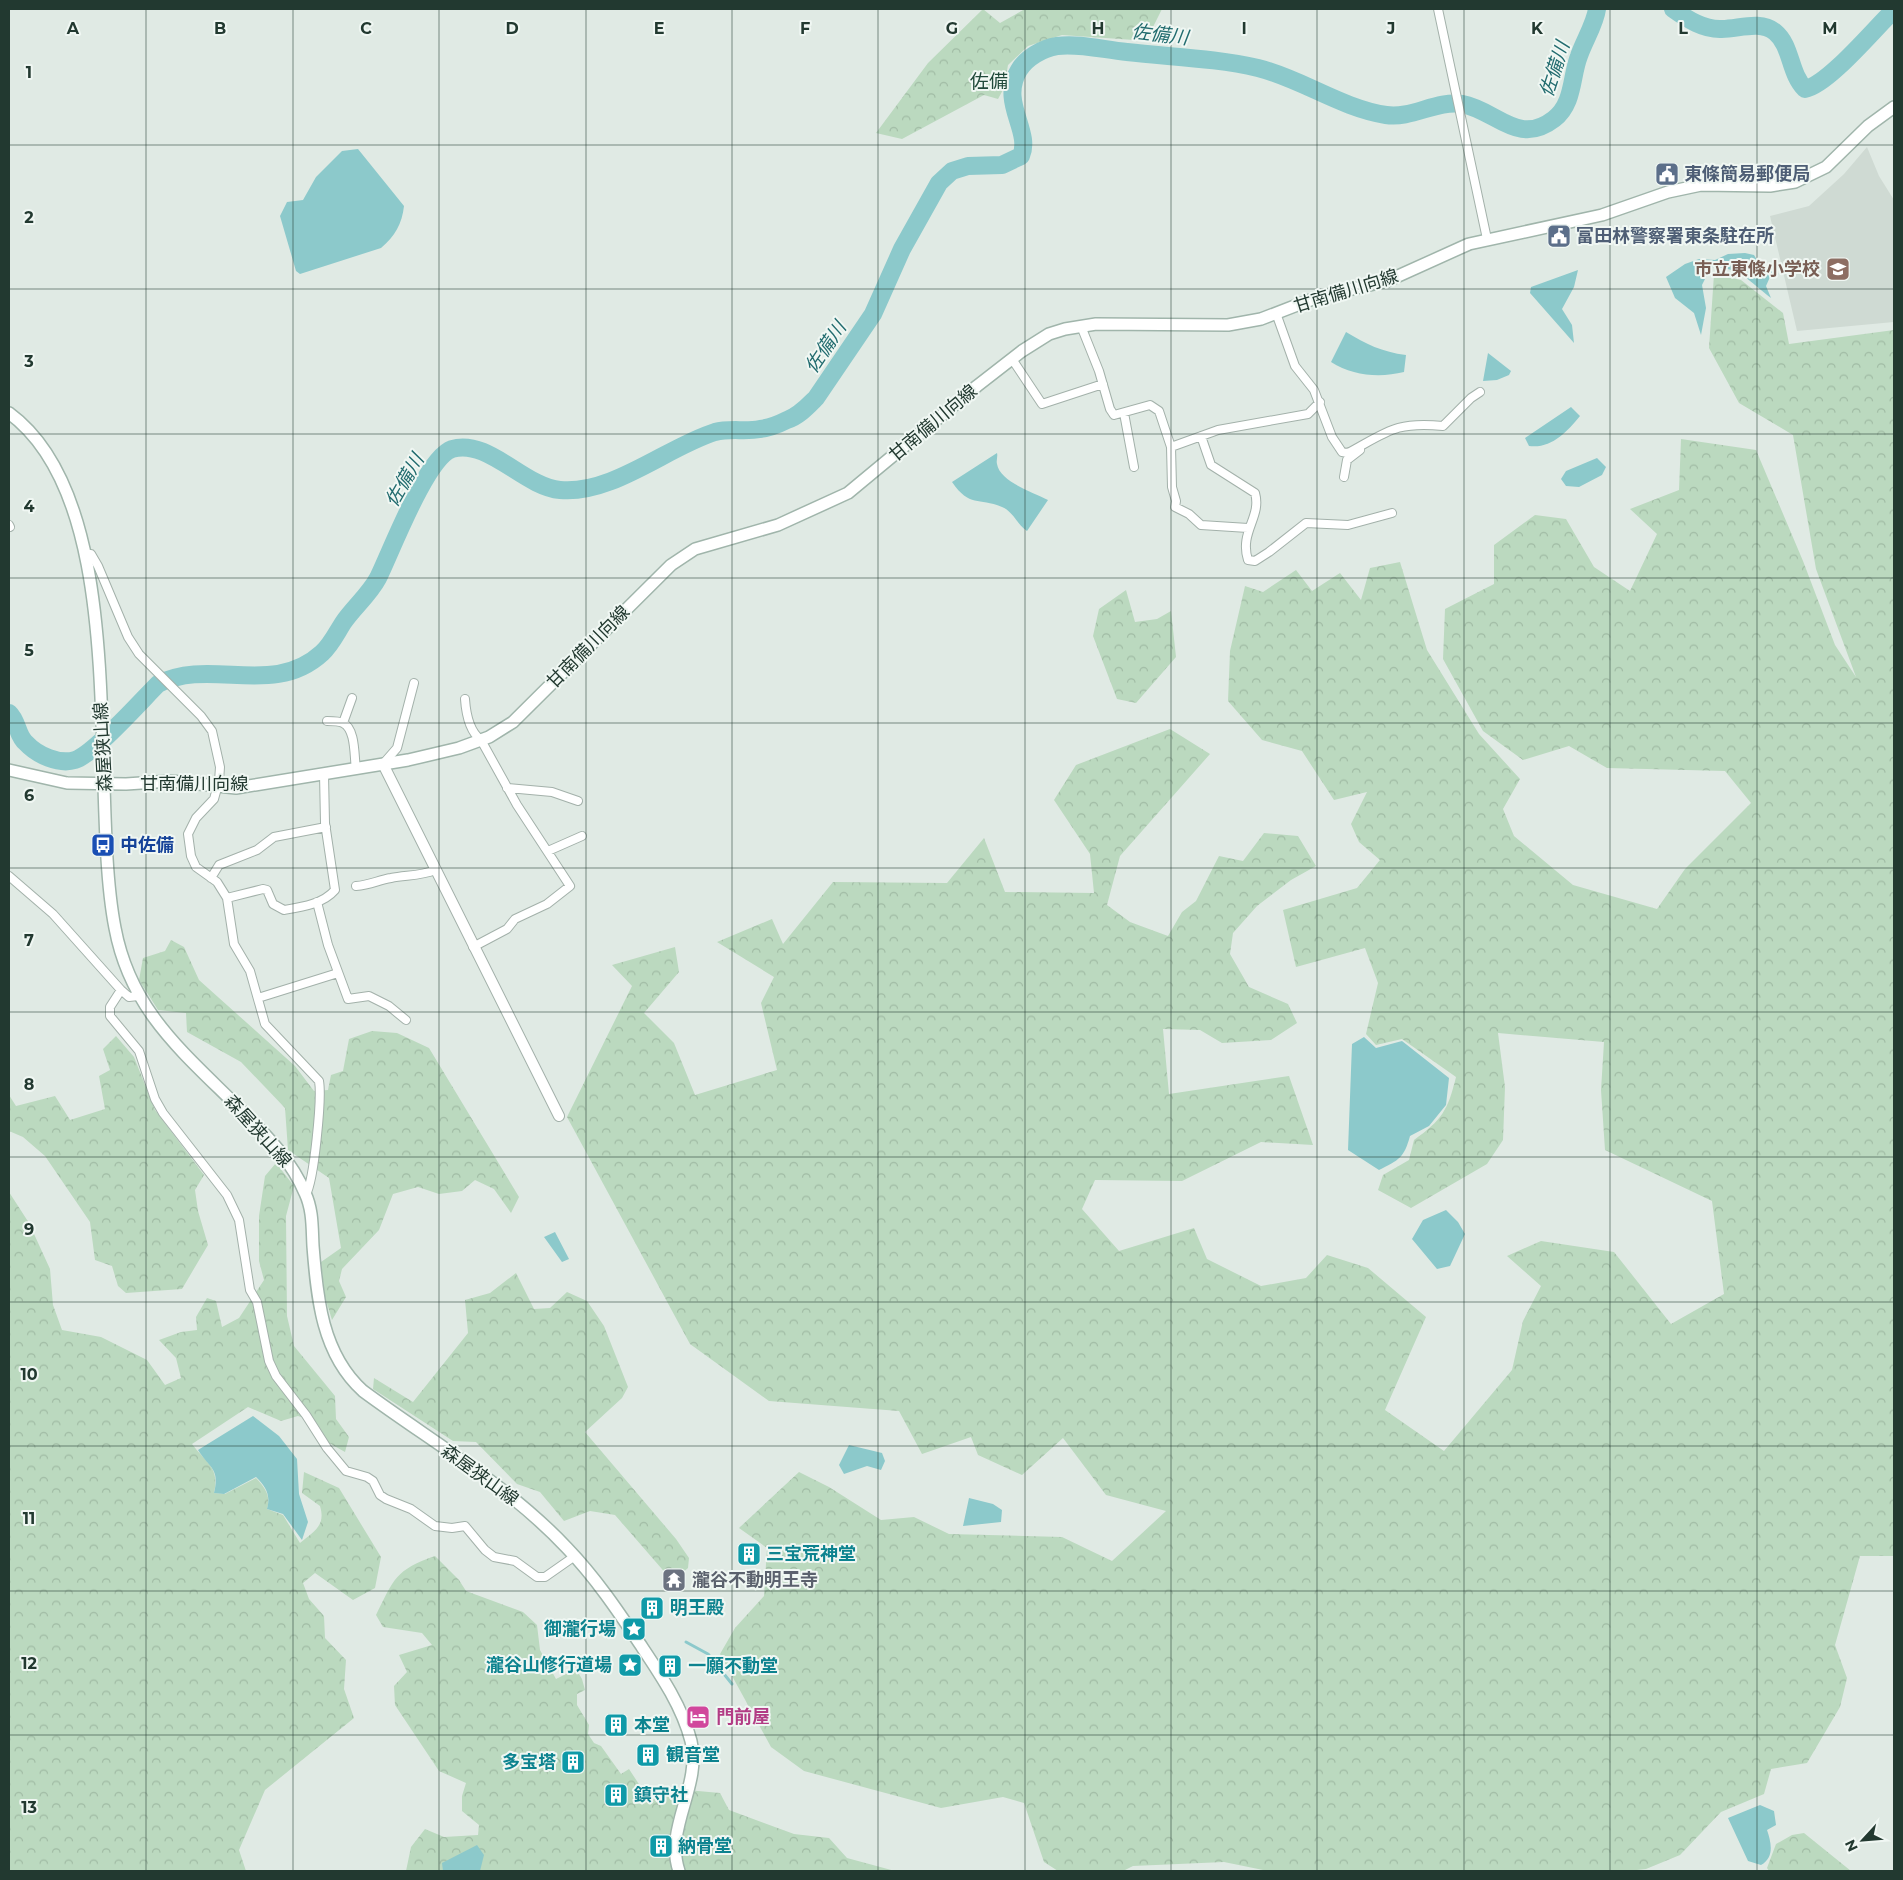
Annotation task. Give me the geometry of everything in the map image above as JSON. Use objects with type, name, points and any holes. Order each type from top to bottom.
[{"type":"main road","name":"甘南備川向線","points":[[9,770],[67,783],[105,784],[171,781],[217,788],[236,788],[440,754],[482,740],[513,722],[670,565],[695,549],[778,526],[848,493],[1012,359],[1049,334],[1082,326],[1228,325],[1249,322],[1318,297],[1387,281],[1442,255],[1487,240],[1602,215],[1685,187],[1719,184],[1770,186],[1795,182],[1826,167],[1868,126],[1894,107]]},
{"type":"main road","name":"森屋狭山線","points":[[9,414],[38,439],[52,463],[76,523],[85,554],[97,642],[111,906],[120,953],[138,996],[165,1033],[270,1139],[295,1173],[306,1194],[312,1218],[322,1319],[330,1343],[350,1378],[363,1391],[522,1505],[575,1556],[598,1583],[649,1659],[674,1700],[688,1733],[693,1766],[676,1838],[675,1850],[679,1871]]},
{"type":"street","points":[[1438,9],[1487,240]]},
{"type":"street","points":[[1276,313],[1295,366],[1320,402],[1338,448],[1348,453],[1371,438],[1402,426],[1421,424],[1444,426],[1471,398],[1480,392]]},
{"type":"street","points":[[1082,326],[1110,409],[1114,415],[1150,405],[1155,406],[1171,447],[1175,507],[1190,514],[1202,525],[1248,528]]},
{"type":"street","points":[[1012,359],[1042,404],[1103,384]]},
{"type":"street","points":[[1171,447],[1218,430],[1308,414],[1320,402]]},
{"type":"street","points":[[1124,413],[1134,467]]},
{"type":"street","points":[[1201,436],[1211,466],[1255,493],[1256,509],[1248,528],[1246,553],[1248,560],[1255,561],[1306,523],[1348,525],[1392,513]]},
{"type":"street","points":[[1344,477],[1347,460],[1358,453],[1361,448],[1360,446]]},
{"type":"street","points":[[85,554],[91,554],[98,566],[128,637],[139,654],[208,723],[212,731],[220,767],[217,788],[214,799],[196,818],[188,834],[189,849],[196,867],[217,882],[226,898],[234,944],[250,971],[262,1017],[270,1031],[314,1073],[319,1081],[321,1094],[313,1170],[310,1186],[306,1194]]},
{"type":"street","points":[[414,682],[397,748],[383,764],[559,1116]]},
{"type":"street","points":[[342,723],[352,698]]},
{"type":"street","points":[[465,699],[467,718],[476,736],[482,740],[507,788],[570,886],[538,909],[515,919],[507,929],[474,947]]},
{"type":"street","points":[[327,721],[342,723],[352,735],[356,769]]},
{"type":"street","points":[[226,898],[263,889],[267,890],[273,904],[284,910],[317,902],[330,896],[335,890],[326,827],[324,774]]},
{"type":"street","points":[[507,788],[552,792],[578,801]]},
{"type":"street","points":[[211,878],[220,865],[257,850],[274,837],[326,827]]},
{"type":"street","points":[[548,852],[582,836]]},
{"type":"street","points":[[356,886],[373,885],[390,878],[425,874],[435,870]]},
{"type":"street","points":[[9,876],[53,914],[121,990],[129,997],[138,996]]},
{"type":"street","points":[[317,902],[328,945],[348,999],[369,996],[389,1006],[406,1020]]},
{"type":"street","points":[[258,998],[338,973]]},
{"type":"street","points":[[121,990],[110,1007],[110,1016],[139,1051],[155,1100],[163,1113],[234,1206],[243,1237],[250,1290],[257,1302],[269,1361],[280,1382],[306,1415],[327,1448],[346,1471],[367,1477],[373,1481],[380,1494],[386,1499],[411,1509],[435,1526],[452,1528],[464,1526],[489,1554],[515,1561],[537,1577],[545,1577],[575,1556]]},
{"type":"shaded area","name":"市立東條小学校","points":[[1867,147],[1879,176],[1894,200],[1894,322],[1797,331],[1770,216],[1809,206],[1844,174]]},
{"type":"green space","points":[[983,9],[1000,23],[1025,9],[1162,9],[1153,27],[1134,40],[1062,35],[1028,46],[1008,65],[1004,88],[998,99],[984,95],[902,139],[876,133],[928,63]]},
{"type":"green space","points":[[1714,274],[1741,280],[1783,313],[1789,344],[1894,330],[1894,1556],[1860,1556],[1835,1645],[1847,1678],[1840,1707],[1807,1763],[1771,1769],[1764,1794],[1721,1812],[1680,1855],[1646,1869],[1628,1871],[1268,1871],[1224,1862],[1133,1866],[1123,1871],[1058,1871],[1044,1862],[1024,1803],[1003,1797],[941,1808],[804,1771],[771,1747],[720,1654],[735,1628],[764,1596],[767,1548],[739,1528],[799,1472],[829,1487],[881,1520],[914,1517],[949,1534],[1062,1537],[1112,1561],[1166,1511],[1106,1495],[1063,1438],[1022,1475],[978,1455],[971,1437],[922,1454],[899,1411],[769,1401],[690,1344],[567,1117],[632,986],[612,965],[675,947],[679,972],[644,1013],[674,1043],[695,1095],[777,1070],[761,1003],[774,977],[717,942],[772,919],[783,944],[833,882],[947,883],[984,838],[1005,892],[1094,893],[1090,854],[1054,800],[1076,765],[1170,729],[1210,754],[1120,856],[1107,905],[1130,922],[1168,936],[1182,912],[1196,901],[1219,856],[1243,861],[1264,833],[1298,836],[1316,866],[1291,880],[1257,906],[1233,933],[1230,954],[1249,987],[1288,1004],[1297,1023],[1271,1040],[1222,1043],[1200,1030],[1163,1029],[1169,1094],[1289,1076],[1313,1145],[1261,1142],[1182,1181],[1095,1180],[1082,1209],[1119,1251],[1194,1228],[1207,1259],[1261,1286],[1306,1278],[1327,1255],[1368,1268],[1426,1317],[1385,1410],[1444,1451],[1512,1370],[1523,1321],[1541,1286],[1507,1256],[1541,1241],[1614,1252],[1671,1324],[1724,1294],[1712,1201],[1605,1150],[1601,1090],[1604,1042],[1498,1033],[1505,1087],[1503,1140],[1487,1164],[1411,1208],[1378,1190],[1383,1175],[1409,1160],[1414,1140],[1437,1120],[1447,1106],[1456,1077],[1402,1039],[1376,1045],[1366,1034],[1378,983],[1365,948],[1296,967],[1283,910],[1357,888],[1380,860],[1359,842],[1351,824],[1367,792],[1334,800],[1302,751],[1262,740],[1228,701],[1230,651],[1245,586],[1263,592],[1296,570],[1312,591],[1340,573],[1361,600],[1370,568],[1400,562],[1427,650],[1479,734],[1520,779],[1503,809],[1514,836],[1573,885],[1657,909],[1685,869],[1751,803],[1725,771],[1607,768],[1569,746],[1523,760],[1483,731],[1443,659],[1445,609],[1494,584],[1494,545],[1535,515],[1566,519],[1594,567],[1630,591],[1657,534],[1630,509],[1679,490],[1681,439],[1756,450],[1803,561],[1835,645],[1856,677],[1816,569],[1793,435],[1739,403],[1709,348]]},
{"type":"green space","points":[[1126,590],[1135,622],[1157,619],[1171,611],[1176,657],[1136,703],[1117,699],[1093,636],[1099,609]]},
{"type":"green space","points":[[171,940],[184,947],[199,980],[295,1066],[314,1091],[328,1090],[331,1075],[343,1071],[349,1039],[372,1031],[397,1033],[429,1048],[519,1197],[511,1213],[494,1189],[475,1180],[462,1191],[439,1194],[418,1187],[393,1194],[379,1230],[342,1269],[339,1281],[346,1297],[332,1320],[325,1297],[321,1262],[341,1248],[329,1178],[288,1150],[285,1108],[241,1062],[187,1032],[186,1013],[158,1010],[139,980],[143,958],[165,951]]},
{"type":"green space","points":[[116,1036],[134,1057],[155,1110],[204,1175],[195,1190],[198,1211],[208,1245],[182,1289],[126,1293],[118,1286],[112,1266],[95,1260],[90,1222],[45,1156],[23,1137],[9,1131],[9,1095],[16,1106],[55,1096],[70,1120],[105,1109],[99,1076],[110,1070],[103,1049]]},
{"type":"green space","points":[[276,1163],[294,1186],[286,1216],[287,1316],[294,1346],[335,1396],[336,1419],[349,1437],[345,1452],[329,1443],[316,1422],[298,1416],[281,1421],[248,1407],[192,1444],[213,1471],[215,1477],[214,1493],[225,1494],[256,1478],[266,1492],[268,1500],[267,1509],[283,1515],[300,1543],[318,1527],[321,1519],[320,1506],[302,1493],[304,1472],[339,1488],[381,1557],[375,1588],[353,1600],[315,1573],[303,1583],[309,1599],[324,1616],[325,1638],[346,1660],[344,1689],[354,1718],[265,1790],[239,1850],[246,1871],[9,1871],[9,1192],[29,1223],[50,1269],[53,1305],[62,1330],[101,1337],[147,1360],[165,1385],[181,1378],[176,1358],[159,1340],[181,1332],[197,1330],[196,1317],[207,1298],[216,1301],[222,1327],[239,1318],[264,1280],[259,1261],[259,1216],[265,1176]]},
{"type":"green space","points":[[516,1273],[534,1309],[550,1308],[567,1292],[587,1301],[604,1326],[628,1387],[622,1398],[585,1432],[676,1539],[689,1558],[688,1568],[681,1574],[668,1576],[615,1515],[590,1511],[564,1521],[540,1492],[517,1484],[476,1442],[453,1441],[373,1389],[374,1378],[413,1402],[468,1333],[465,1300],[490,1293]]},
{"type":"green space","points":[[435,1556],[459,1580],[466,1591],[523,1612],[537,1625],[540,1650],[556,1679],[576,1669],[582,1679],[585,1690],[577,1694],[577,1705],[589,1725],[588,1734],[594,1743],[601,1746],[621,1774],[629,1769],[650,1801],[676,1789],[720,1793],[729,1810],[794,1834],[829,1838],[847,1858],[895,1871],[406,1871],[411,1847],[425,1829],[444,1837],[478,1835],[479,1825],[462,1811],[462,1796],[466,1783],[439,1771],[395,1705],[394,1686],[407,1672],[399,1655],[432,1645],[422,1633],[383,1627],[376,1615],[397,1577],[411,1566]]},
{"type":"green space","points":[[1804,1833],[1851,1871],[1769,1871],[1767,1868],[1776,1844],[1792,1835]]},
{"type":"water","points":[[358,149],[404,206],[400,224],[394,234],[381,248],[300,274],[296,271],[280,216],[287,202],[303,200],[316,177],[342,151]]},
{"type":"water","points":[[1745,253],[1754,255],[1760,265],[1779,274],[1770,277],[1766,286],[1771,298],[1744,276],[1730,270],[1711,267],[1702,285],[1706,308],[1701,335],[1694,313],[1675,298],[1666,277],[1685,264],[1699,259],[1715,260],[1728,254]]},
{"type":"water","points":[[1578,270],[1574,287],[1562,309],[1572,325],[1574,343],[1530,293],[1531,287]]},
{"type":"water","points":[[1346,332],[1374,347],[1406,355],[1404,372],[1386,375],[1357,373],[1331,362]]},
{"type":"water","points":[[1488,353],[1511,371],[1509,375],[1497,380],[1483,381]]},
{"type":"water","points":[[1571,407],[1580,416],[1570,428],[1551,442],[1544,445],[1529,446],[1525,438]]},
{"type":"water","points":[[997,453],[997,464],[1004,476],[1018,486],[1048,500],[1027,531],[1006,509],[994,504],[969,499],[952,482]]},
{"type":"water","points":[[1597,458],[1606,467],[1602,475],[1579,487],[1566,486],[1561,479],[1566,471]]},
{"type":"water","points":[[1364,1037],[1376,1048],[1402,1041],[1449,1078],[1446,1105],[1429,1126],[1410,1136],[1400,1158],[1379,1170],[1348,1150],[1352,1044]]},
{"type":"water","points":[[1446,1210],[1458,1222],[1465,1234],[1450,1266],[1437,1269],[1412,1239],[1423,1220]]},
{"type":"water","points":[[555,1232],[569,1259],[562,1262],[544,1237]]},
{"type":"water","points":[[253,1416],[279,1436],[297,1459],[299,1494],[308,1522],[302,1540],[283,1514],[267,1509],[267,1492],[256,1477],[224,1494],[214,1493],[216,1485],[215,1473],[198,1450]]},
{"type":"water","points":[[849,1445],[882,1453],[885,1461],[881,1470],[867,1466],[844,1474],[839,1465]]},
{"type":"water","points":[[969,1498],[993,1504],[1002,1510],[1001,1522],[963,1526]]},
{"type":"water","points":[[1760,1805],[1774,1811],[1776,1825],[1767,1830],[1771,1849],[1768,1858],[1761,1865],[1748,1861],[1728,1818]]},
{"type":"water","points":[[477,1845],[484,1855],[480,1871],[443,1871],[442,1863]]},
{"type":"waterway","name":"佐備川","points":[[9,713],[23,740],[31,747],[49,758],[69,761],[83,756],[94,748],[158,684],[178,677],[199,674],[263,675],[283,673],[303,666],[325,650],[347,617],[366,596],[378,578],[410,507],[431,469],[442,456],[452,449],[466,447],[479,450],[546,487],[560,490],[580,490],[619,478],[678,448],[715,432],[763,428],[777,424],[803,411],[816,398],[873,314],[902,249],[939,183],[952,171],[968,166],[1002,165],[1021,156],[1023,137],[1012,93],[1014,82],[1022,66],[1041,51],[1057,46],[1074,45],[1226,62],[1274,73],[1337,100],[1386,115],[1396,116],[1452,103],[1474,108],[1518,128],[1529,129],[1541,127],[1554,119],[1565,106],[1569,98],[1576,64],[1597,9]]},
{"type":"waterway","name":"佐備川","points":[[1673,9],[1690,20],[1709,28],[1722,29],[1749,26],[1769,28],[1781,38],[1796,75],[1805,89],[1826,78],[1894,10]]},
{"type":"waterway","points":[[686,1642],[708,1654],[732,1684]]},
{"type":"place","name":"東條簡易郵便局","points":[[1667,174]]},
{"type":"place","name":"富田林警察署東条駐在所","points":[[1559,236]]},
{"type":"place","name":"市立東條小学校","points":[[1838,269]]},
{"type":"place","name":"中佐備","points":[[103,845]]},
{"type":"place","name":"三宝荒神堂","points":[[749,1554]]},
{"type":"place","name":"瀧谷不動明王寺","points":[[674,1580]]},
{"type":"place","name":"明王殿","points":[[652,1608]]},
{"type":"place","name":"御瀧行場","points":[[634,1629]]},
{"type":"place","name":"瀧谷山修行道場","points":[[630,1665]]},
{"type":"place","name":"一願不動堂","points":[[670,1666]]},
{"type":"place","name":"門前屋","points":[[698,1717]]},
{"type":"place","name":"本堂","points":[[616,1725]]},
{"type":"place","name":"観音堂","points":[[648,1755]]},
{"type":"place","name":"多宝塔","points":[[573,1762]]},
{"type":"place","name":"鎮守社","points":[[616,1795]]},
{"type":"place","name":"納骨堂","points":[[661,1846]]},
{"type":"district","name":"佐備","points":[[989,81]]}]
